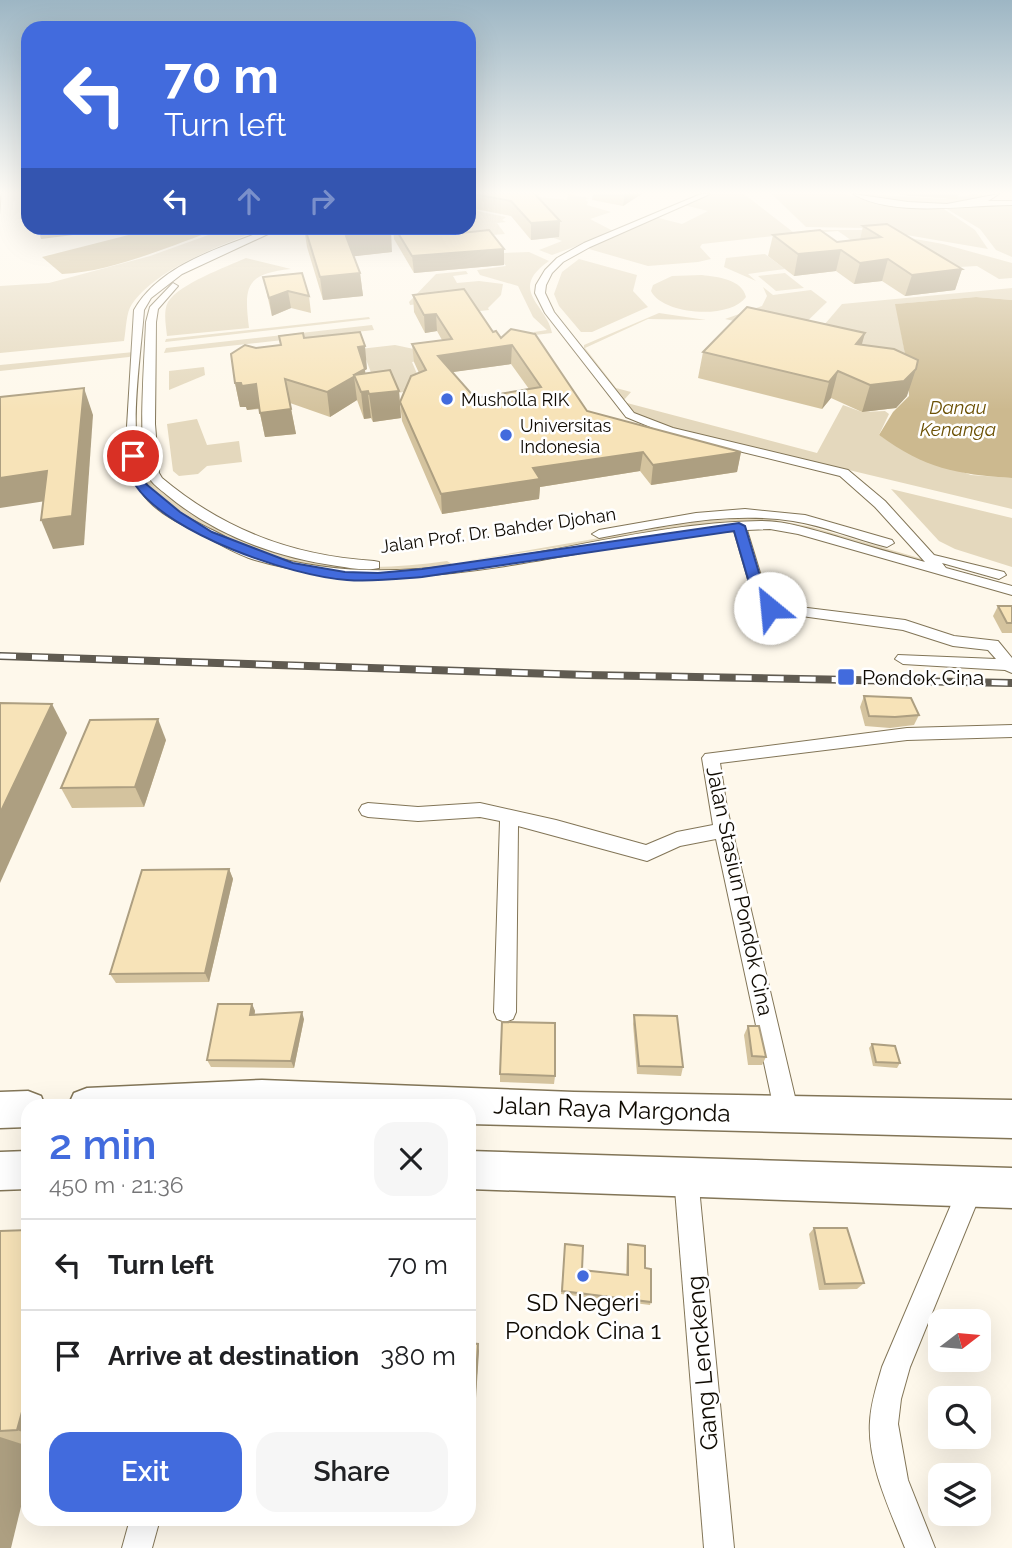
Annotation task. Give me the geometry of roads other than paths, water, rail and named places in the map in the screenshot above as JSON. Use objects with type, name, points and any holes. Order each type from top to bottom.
[{"type":"main road","name":"Jalan Raya Margonda","points":[[240,1099],[288,1099]]},
{"type":"main road","name":"Jalan Raya Margonda","points":[[476,1106],[1012,1119]]},
{"type":"main road","points":[[0,1110],[21,1109]]},
{"type":"main road","points":[[0,1171],[21,1170]]},
{"type":"main road","points":[[476,1170],[1012,1188]]},
{"type":"street","points":[[191,266],[152,290],[139,310],[132,443],[137,478],[155,499],[193,526],[259,556],[326,574],[378,577],[460,562],[739,526],[773,525],[1012,591]]},
{"type":"street","name":"Jalan Prof. Dr. Bahder Djohan","points":[[209,266],[187,276],[166,291],[153,309],[149,424],[153,473],[164,486],[197,511],[259,542],[330,562],[392,566],[460,562],[707,517],[746,514],[792,516],[1012,578]]},
{"type":"street","points":[[554,266],[541,285],[540,293],[550,313],[629,415],[669,430],[844,473],[880,504],[941,571]]},
{"type":"street","points":[[739,526],[757,586],[770,608],[905,625],[953,641],[993,645],[1011,667]]},
{"type":"street","points":[[903,659],[1011,667]]},
{"type":"street","name":"Jalan Stasiun Pondok Cina","points":[[787,1114],[709,760],[718,755],[907,734],[1012,731]]},
{"type":"street","points":[[368,810],[418,814],[480,810],[647,853],[677,839],[723,830]]},
{"type":"street","points":[[505,1012],[509,816]]},
{"type":"street","name":"Gang Lenckeng","points":[[686,1177],[719,1548]]},
{"type":"street","points":[[920,1548],[893,1480],[884,1424],[887,1399],[896,1367],[971,1188]]},
{"type":"street","points":[[137,1548],[143,1526]]},
{"type":"water","points":[[53,266],[108,266],[81,272],[62,274]]},
{"type":"water","name":"Danau Kenanga","points":[[976,297],[1012,300],[1012,478],[942,468],[912,456],[879,435],[893,412],[909,396],[907,364],[895,304]]},
{"type":"railway","points":[[0,656],[587,675],[1012,683]]},
{"type":"place","name":"Musholla RIK","points":[[447,399]]},
{"type":"place","name":"Universitas Indonesia","points":[[506,435]]},
{"type":"place","name":"Pondok Cina","points":[[846,677]]},
{"type":"place","name":"SD Negeri Pondok Cina 1","points":[[583,1276]]}]
